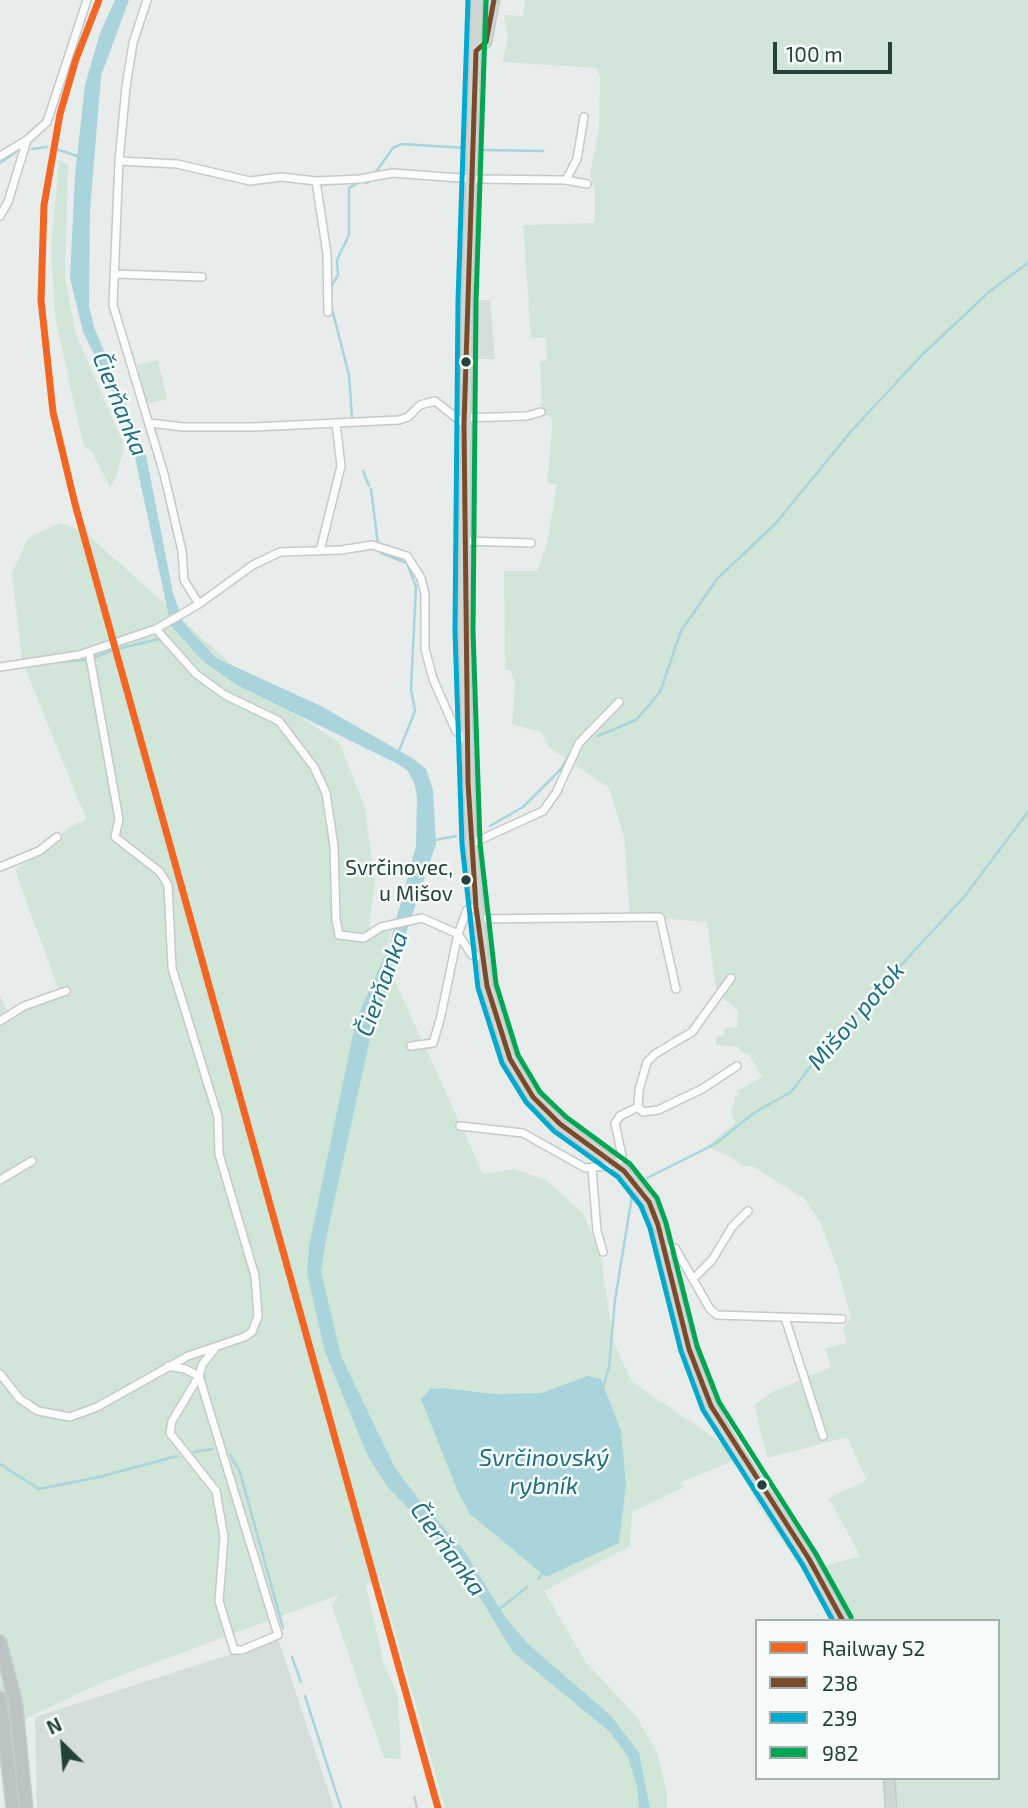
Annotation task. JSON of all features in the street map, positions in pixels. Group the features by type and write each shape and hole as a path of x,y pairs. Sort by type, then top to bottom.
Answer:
{"highway":[{"path":"0,1642 16,1704 26,1808"},
{"path":"0,1698 13,1808"}],"main road":[{"path":"477,0 464,421 464,541 471,844 482,957 498,1027 520,1077 550,1115 617,1165 635,1182 649,1202 664,1248 689,1349 711,1406 734,1446 809,1559 842,1619"},
{"path":"476,51 486,42 494,0"},
{"path":"888,1780 891,1808"}],"street":[{"path":"0,156 27,140 47,122 87,0"},
{"path":"147,0 133,43 119,161 113,305 150,423 176,520 184,580 197,605"},
{"path":"566,180 578,159 584,117"},
{"path":"0,216 8,202 27,140"},
{"path":"119,161 177,164 250,181 281,177 316,181 393,173 473,179 566,180 587,184"},
{"path":"316,181 327,254 328,312"},
{"path":"115,274 202,277"},
{"path":"150,423 218,427 398,420 408,417 420,405 435,401 464,421 527,416 541,412"},
{"path":"320,551 341,466 336,423"},
{"path":"464,541 531,542"},
{"path":"0,667 89,652 156,629 197,605 253,565 280,552 372,545 407,556 414,566 425,594 425,649 433,679 456,731 467,742"},
{"path":"156,629 196,674 225,695 279,721 298,745 326,793 334,846 339,935 364,938 381,927 422,918 458,934 472,955 482,957"},
{"path":"0,1374 20,1399 38,1411 70,1417 97,1407 168,1366 244,1338 256,1325 259,1308 255,1276 219,1154 218,1117 172,968 168,885 160,872 115,836 119,819 89,652"},
{"path":"471,844 543,811 556,793 579,743 619,702"},
{"path":"0,867 39,851 57,837"},
{"path":"411,1046 433,1043 458,934 467,911 660,917 676,989"},
{"path":"731,978 692,1032 655,1054 647,1062 639,1090 638,1107 643,1112 658,1110 702,1089 737,1066"},
{"path":"0,1021 24,1006 66,991"},
{"path":"460,1126 523,1133 563,1157 592,1170 617,1165 622,1156 615,1123 620,1116 638,1107"},
{"path":"0,1180 32,1161"},
{"path":"592,1170 597,1231 603,1252"},
{"path":"693,1279 712,1260 733,1227 748,1211"},
{"path":"664,1248 675,1248 717,1315 842,1318"},
{"path":"785,1318 823,1436"},
{"path":"168,1366 185,1369 199,1376 278,1635 242,1650 233,1650 219,1601 225,1537 216,1492 170,1433 172,1421 199,1376 202,1365 216,1348"}],"shaded area":[{"path":"490,300 495,359 473,359 475,303"},
{"path":"278,1639 334,1808 37,1808 35,1717"}],"green space":[{"path":"525,0 1028,0 1028,1808 886,1808 883,1780 1000,1780 1000,1619 838,1619 767,1519 733,1461 679,1483 684,1487 632,1512 630,1546 544,1591 585,1661 636,1716 657,1752 667,1794 667,1808 445,1808 380,1579 366,1585 384,1665 398,1695 401,1759 384,1758 332,1606 338,1595 103,1682 0,1731 0,996 7,1011 58,988 15,870 70,827 86,819 22,660 12,573 28,538 60,523 84,531 263,693 339,742 365,808 375,882 369,925 374,935 392,928 384,957 483,1174 515,1169 546,1180 584,1214 601,1258 614,1344 632,1382 731,1449 822,1567 860,1556 829,1498 867,1480 847,1437 768,1458 760,1432 755,1405 772,1392 831,1367 825,1348 847,1343 843,1328 851,1318 838,1269 820,1222 805,1199 752,1166 743,1166 724,1153 706,1147 735,1123 731,1110 735,1103 734,1098 739,1095 737,1091 762,1077 750,1056 739,1050 739,1047 716,1045 717,1035 724,1036 725,1027 737,1028 738,1011 716,991 707,922 630,916 624,837 609,788 549,747 541,732 512,724 515,684 510,670 505,670 504,571 537,571 547,544 557,484 547,483 552,419 542,409 540,362 547,360 546,338 531,338 523,225 595,223 595,190 590,174 599,129 600,78 597,68 502,62 508,39 504,15 523,16","holes":["430,1389 495,1394 541,1393 458,1492 443,1448"]},
{"path":"59,160 68,164 65,277 75,332 122,440 123,451 117,476 110,487 92,452 83,445 55,316 51,249"},
{"path":"158,360 167,399 147,404 137,365"}],"water":[{"name":"Čierňanka","path":"115,0 129,0 101,76 90,211 89,306 94,327 145,450 173,593 183,622 216,658 321,706 412,758 426,769 433,790 436,844 369,1043 327,1234 321,1271 341,1356 395,1468 419,1500 463,1549 505,1617 527,1643 611,1716 639,1753 650,1808 639,1808 637,1786 628,1757 610,1732 513,1652 455,1557 387,1486 367,1454 325,1352 307,1273 309,1246 356,1020 389,946 416,846 417,797 414,782 407,770 235,684 202,660 171,626 131,439 113,392 83,332 70,278 75,175 85,85 100,33"},
{"name":"Svrčinovský rybník","path":"588,1376 601,1379 621,1431 626,1484 619,1543 546,1577 470,1514 458,1492 421,1399 430,1389 443,1388 495,1394 541,1393"}],"waterway":[{"path":"375,173 393,148 402,144 466,148"},
{"path":"32,149 47,147"},
{"path":"56,149 80,157"},
{"path":"482,150 543,151"},
{"path":"0,163 16,152"},
{"path":"367,183 373,178"},
{"path":"331,301 332,285 338,275 337,260 349,235 349,188 356,184"},
{"path":"598,736 636,720 660,692 681,631 717,579 776,523 853,429 923,354 990,291 1028,263"},
{"path":"332,309 349,375 352,417"},
{"path":"363,471 369,486"},
{"path":"371,489 378,544"},
{"path":"381,553 407,563 416,587 411,689 415,711 399,751"},
{"path":"121,648 159,639"},
{"path":"95,657 111,651"},
{"path":"56,662 85,660"},
{"path":"490,826 523,807 561,769 570,754"},
{"name":"Mišov potok","path":"647,1178 715,1144 754,1113 791,1092 828,1044 964,897 1028,812"},
{"path":"435,840 456,836"},
{"name":"Mišov potok","path":"603,1387 609,1367 615,1300 633,1190"},
{"path":"194,1452 213,1449"},
{"path":"230,1455 240,1472 283,1628"},
{"path":"0,1464 39,1489 99,1477 177,1456"},
{"name":"Mišov potok","path":"538,1579 543,1573"},
{"name":"Mišov potok","path":"497,1611 527,1587"},
{"path":"292,1657 301,1682"},
{"path":"305,1696 341,1808"}],"railway":[{"path":"414,1796 417,1808"}],"rail line":[{"name":"S2","path":"99,0 76,59 60,114 44,205 41,300 53,412 75,504 438,1808"}],"transit line":[{"name":"239","path":"468,0 458,301 455,631 462,844 478,988 502,1063 526,1102 554,1131 618,1177 641,1206 650,1228 681,1351 703,1410 802,1564 832,1619"},
{"name":"982","path":"486,0 476,301 473,631 480,843 496,984 518,1055 540,1092 566,1117 630,1164 657,1198 666,1223 697,1346 719,1402 816,1554 851,1617"},
{"name":"238","path":"494,0 486,42 476,51 464,424 468,783 476,907 487,986 510,1059 533,1097 560,1124 624,1171 649,1202 658,1225 689,1349 711,1406 809,1559 842,1619"}],"place":[{"name":"Svrčinovec, u Mišov","path":"466,880"}]}
